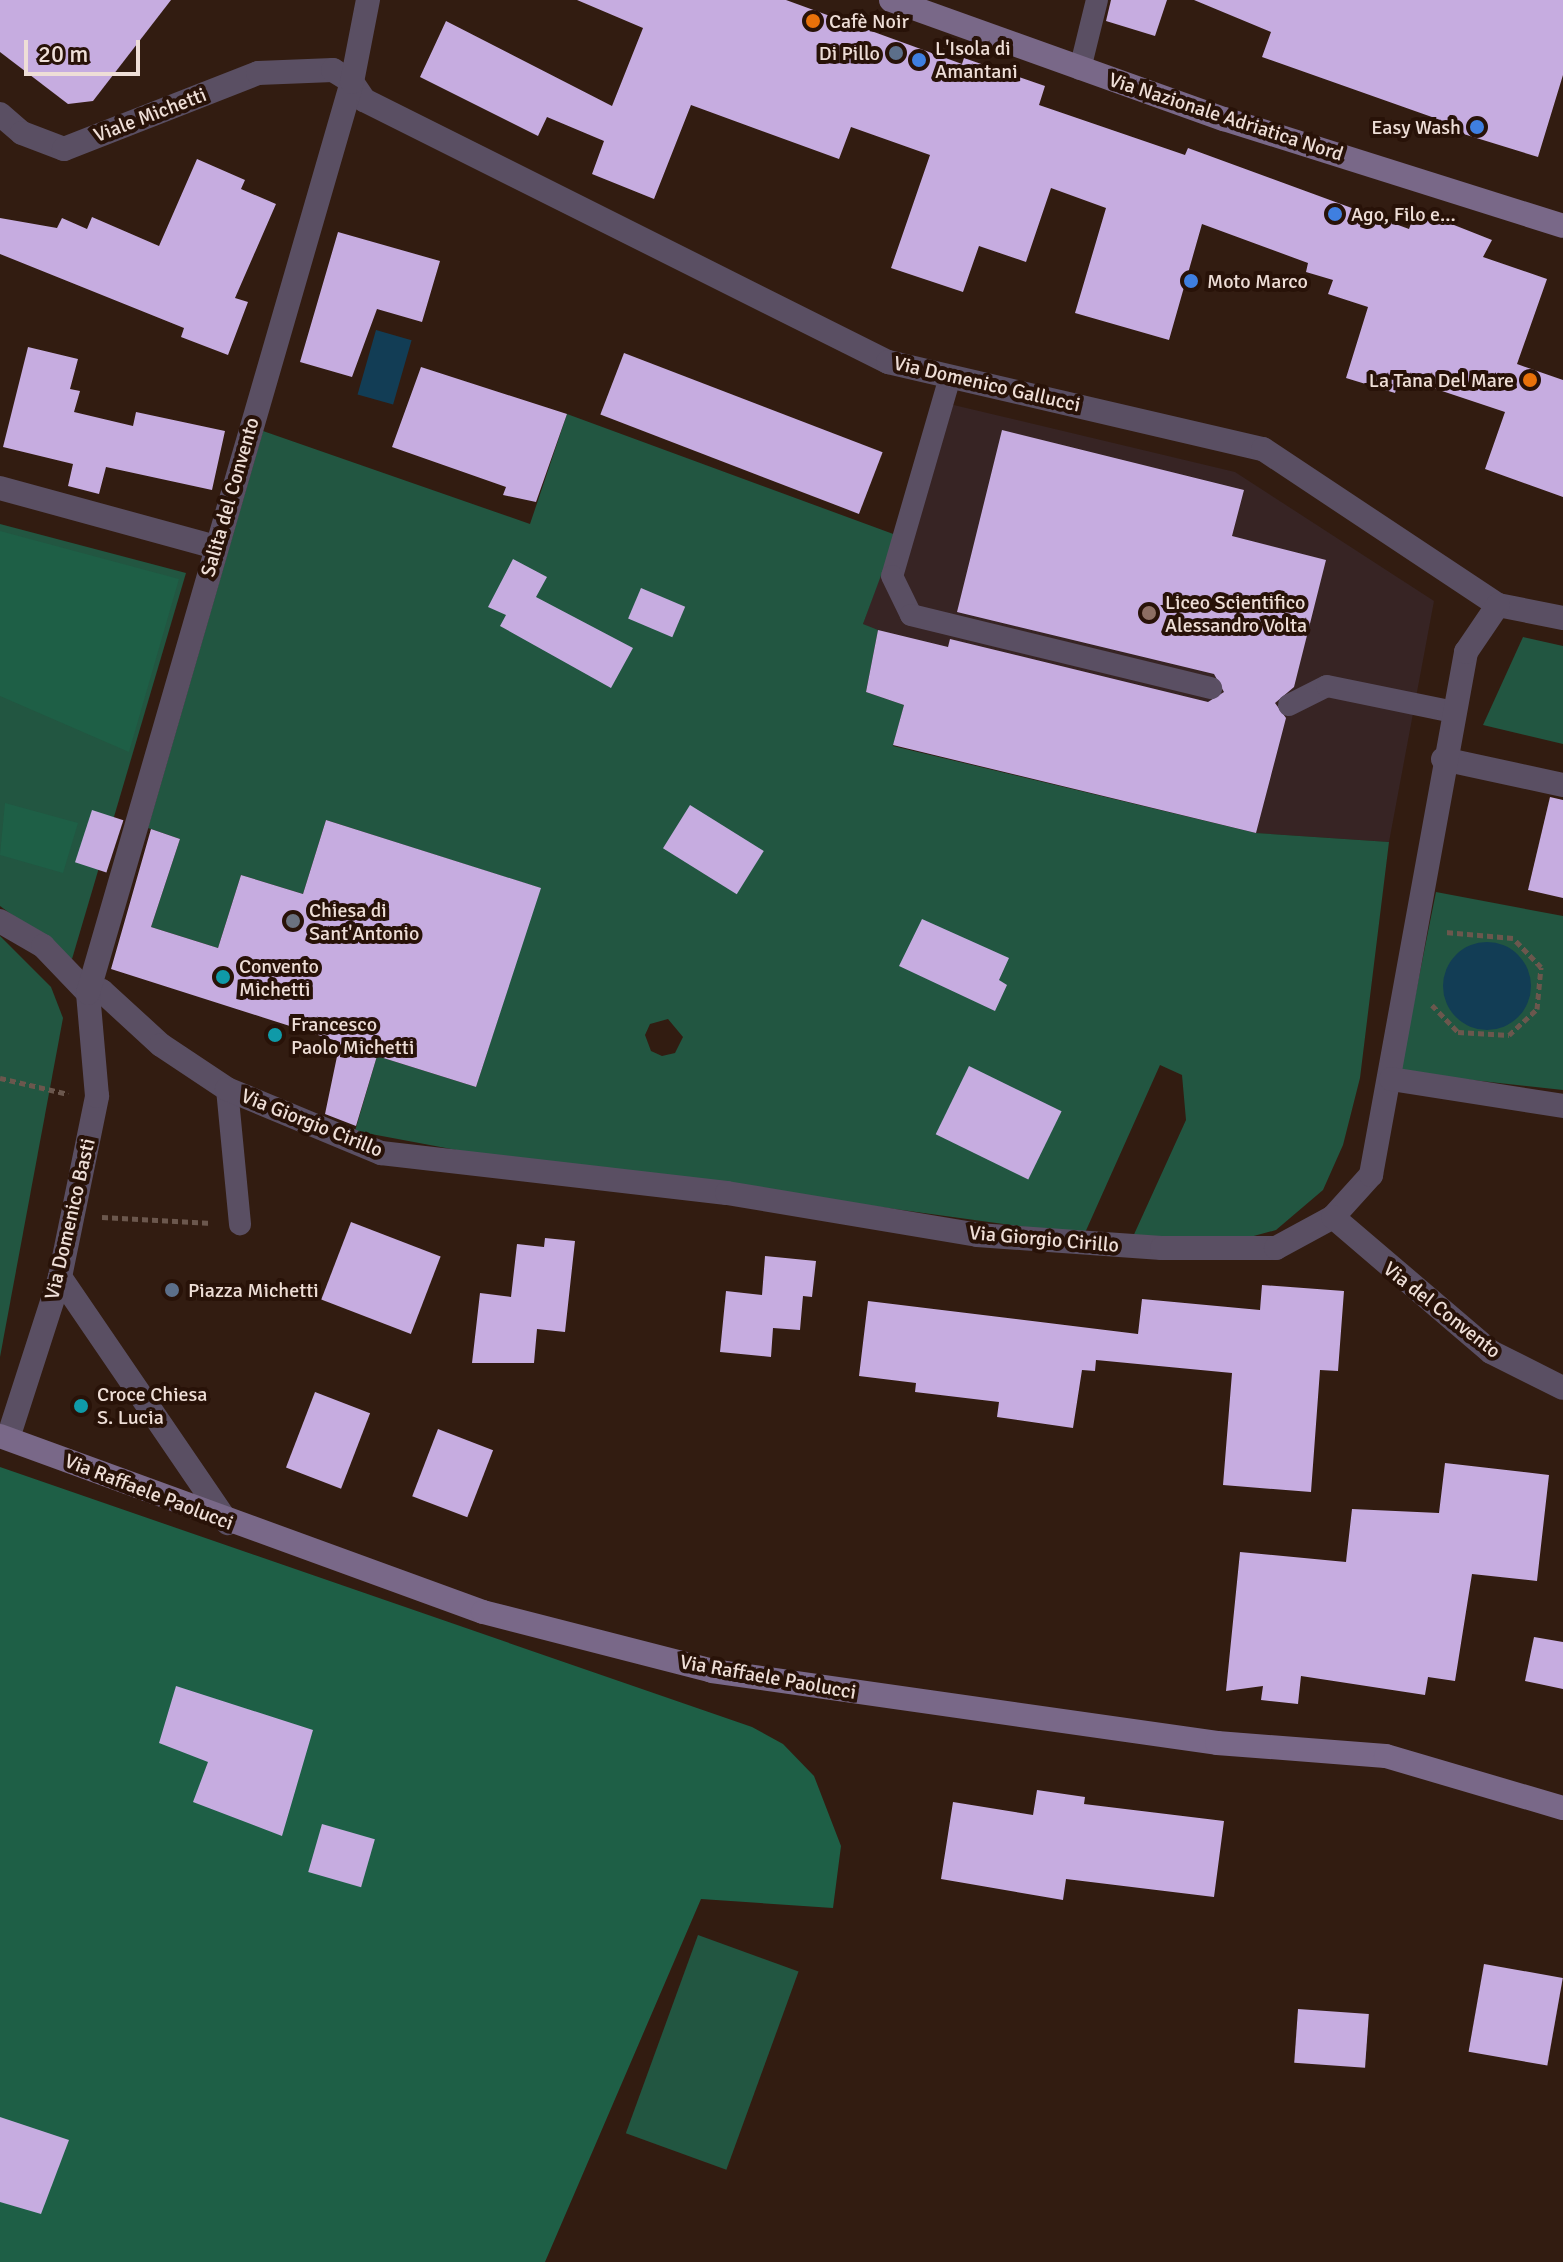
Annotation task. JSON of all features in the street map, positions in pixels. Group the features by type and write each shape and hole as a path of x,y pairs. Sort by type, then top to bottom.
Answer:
{"main road":[{"name":"Via Nazionale Adriatica Nord","path":"891,0 1080,69 1563,226"},
{"name":"Via Raffaele Paolucci","path":"4,1437 228,1523 483,1612 712,1671 1217,1743 1386,1756 1563,1808"}],"street":[{"name":"Salita del Convento","path":"88,993 352,82 368,0"},
{"name":"Viale Michetti","path":"0,114 22,133 64,149 258,73 333,70 352,82"},
{"name":"Via Domenico Gallucci","path":"352,82 364,100 779,313 888,362 1263,449 1498,605"},
{"path":"0,488 215,547"},
{"path":"1498,605 1563,618"},
{"name":"Via Giorgio Cirillo","path":"88,993 102,991 161,1045 227,1089 381,1153 727,1193 977,1235 1162,1248 1276,1248 1333,1217 1371,1175 1391,1079 1443,759 1466,652 1498,605"},
{"path":"1443,759 1563,785"},
{"path":"0,921 43,946 88,993"},
{"name":"Via Domenico Basti","path":"4,1437 60,1277 97,1096 88,993"},
{"path":"1391,1079 1563,1106"},
{"name":"Via del Convento","path":"1333,1217 1491,1352 1563,1388"},
{"path":"60,1277 101,1346 228,1523"}],"lane":[{"path":"1080,69 1097,0"},
{"path":"950,377 892,576 911,615 1211,688"},
{"path":"1289,705 1327,686 1454,712"},
{"path":"227,1089 240,1224"}],"path":[{"path":"1437,946 1440,922"},
{"path":"1433,990 1432,1005 1458,1032 1509,1035 1537,1009 1541,967 1513,938 1439,932"},
{"path":"0,1078 97,1096"},
{"path":"118,1221 240,1224"}],"shaded area":[{"name":"Liceo Scientifico Alessandro Volta","path":"941,402 1235,472 1434,601 1389,842 1256,833 893,745 866,692 877,631 863,624"}],"green space":[{"path":"567,414 896,535 863,624 878,630 866,692 904,705 893,746 1256,833 1389,842 1360,1078 1343,1145 1323,1190 1276,1230 1228,1243 1131,1241 1186,1120 1182,1075 1160,1065 1084,1235 757,1190 575,1172 355,1131 377,1056 476,1087 540,888 326,820 303,894 241,875 218,948 151,927 180,839 148,828 263,431 530,524","holes":["668,1019 683,1037 675,1053 662,1056 651,1051 645,1035 650,1024"]},
{"path":"0,524 186,573 72,959 0,906"},
{"path":"0,531 179,579 129,752 0,696"},
{"path":"1523,637 1563,646 1563,744 1483,725"},
{"path":"5,803 78,823 63,873 0,855"},
{"path":"1436,892 1563,916 1563,1090 1400,1072"},
{"path":"0,936 51,987 63,1018 0,1357"},
{"path":"0,1467 752,1727 783,1744 814,1776 841,1846 833,1908 701,1899 545,2262 0,2262"},
{"path":"698,1935 799,1972 726,2170 626,2133"}],"water":[{"path":"376,330 412,340 393,405 358,394"},
{"path":"1487,942 1504,945 1518,955 1528,969 1531,986 1528,1003 1518,1017 1504,1027 1487,1030 1470,1027 1456,1017 1446,1003 1443,986 1446,969 1456,955 1470,945"}],"building":[{"path":"0,0 171,0 93,101 68,104 0,52"},
{"path":"577,0 786,0 962,64 964,58 1045,86 1039,105 1185,155 1188,148 1409,229 1416,210 1492,240 1483,257 1547,279 1517,364 1563,380 1563,497 1485,469 1505,412 1400,377 1395,393 1346,378 1368,307 1328,294 1333,280 1306,272 1308,263 1202,224 1169,340 1075,313 1106,208 1051,188 1026,262 979,246 963,292 891,268 930,155 851,127 839,159 691,105 654,199 592,174 604,141 547,117 538,136 420,77 446,21 612,106 643,28"},
{"path":"1111,0 1167,0 1155,36 1106,21"},
{"path":"1194,0 1563,0 1563,75 1538,157 1444,128 1446,122 1262,57 1271,32"},
{"path":"197,159 245,180 241,189 276,204 235,298 248,302 228,355 181,337 184,328 0,254 0,218 57,228 62,218 87,229 92,217 159,246"},
{"path":"338,232 440,261 422,322 377,309 352,377 300,362"},
{"path":"28,347 78,359 70,389 80,391 74,412 133,426 136,412 225,431 212,490 106,467 99,494 68,486 73,464 3,447"},
{"path":"624,353 883,452 859,514 600,415"},
{"path":"421,367 567,414 536,502 503,495 506,487 392,447"},
{"name":"Liceo Scientifico Alessandro Volta","path":"1002,430 1244,490 1232,536 1326,560 1294,687 1275,703 1286,718 1256,833 893,745 904,705 866,692 878,630 948,647 950,639 1208,702 1224,692 1214,674 957,612"},
{"path":"513,559 547,577 536,597 633,648 611,688 500,626 506,615 488,607"},
{"path":"641,588 685,607 672,637 628,618"},
{"path":"1550,797 1563,800 1563,898 1528,890"},
{"path":"690,805 764,851 737,894 663,848"},
{"path":"92,810 123,820 106,873 75,862"},
{"name":"Convento Michetti","path":"326,820 541,888 476,1087 377,1056 356,1126 325,1114 340,1042 111,969 151,829 180,839 151,927 218,948 241,875 303,894"},
{"path":"922,919 1009,958 999,980 1007,985 995,1011 899,966"},
{"path":"969,1066 1062,1111 1028,1179 936,1134"},
{"path":"351,1222 441,1256 411,1334 321,1299"},
{"path":"545,1238 575,1241 565,1332 537,1329 534,1363 472,1363 480,1293 511,1297 517,1244 544,1247"},
{"path":"765,1256 816,1261 812,1297 803,1296 800,1330 773,1328 771,1357 720,1352 726,1291 762,1295"},
{"path":"1262,1285 1344,1291 1338,1371 1320,1370 1311,1492 1223,1485 1232,1373 1096,1360 1095,1371 1082,1370 1073,1428 997,1417 999,1402 915,1392 916,1383 859,1376 868,1301 1138,1334 1142,1299 1260,1310"},
{"path":"315,1392 370,1413 341,1489 286,1468"},
{"path":"438,1429 493,1450 467,1517 412,1496"},
{"path":"1445,1463 1549,1475 1537,1581 1472,1574 1455,1681 1428,1677 1425,1695 1301,1676 1298,1704 1261,1700 1263,1686 1226,1691 1240,1552 1346,1562 1352,1509 1439,1513"},
{"path":"1534,1637 1563,1642 1563,1689 1525,1681"},
{"path":"176,1686 313,1730 282,1836 193,1802 208,1762 159,1743"},
{"path":"1037,1790 1085,1797 1084,1804 1224,1821 1214,1897 1066,1879 1063,1900 941,1879 953,1802 1033,1815"},
{"path":"322,1824 375,1839 361,1887 308,1872"},
{"path":"1484,1964 1563,1978 1547,2066 1469,2052"},
{"path":"1298,2009 1369,2014 1365,2068 1294,2063"},
{"path":"0,2117 69,2140 41,2214 0,2202"}],"place":[{"name":"Cafè Noir","path":"813,21"},
{"name":"Di Pillo","path":"896,53"},
{"name":"L'Isola di Amantani","path":"919,60"},
{"name":"Easy Wash","path":"1477,127"},
{"name":"Ago, Filo e...","path":"1335,214"},
{"name":"Moto Marco","path":"1191,281"},
{"name":"La Tana Del Mare","path":"1530,380"},
{"name":"Liceo Scientifico Alessandro Volta","path":"1149,613"},
{"name":"Chiesa di Sant'Antonio","path":"293,921"},
{"name":"Convento Michetti","path":"223,977"},
{"name":"Francesco Paolo Michetti","path":"275,1035"},
{"name":"Piazza Michetti","path":"172,1290"},
{"name":"Croce Chiesa S. Lucia","path":"81,1406"}]}
